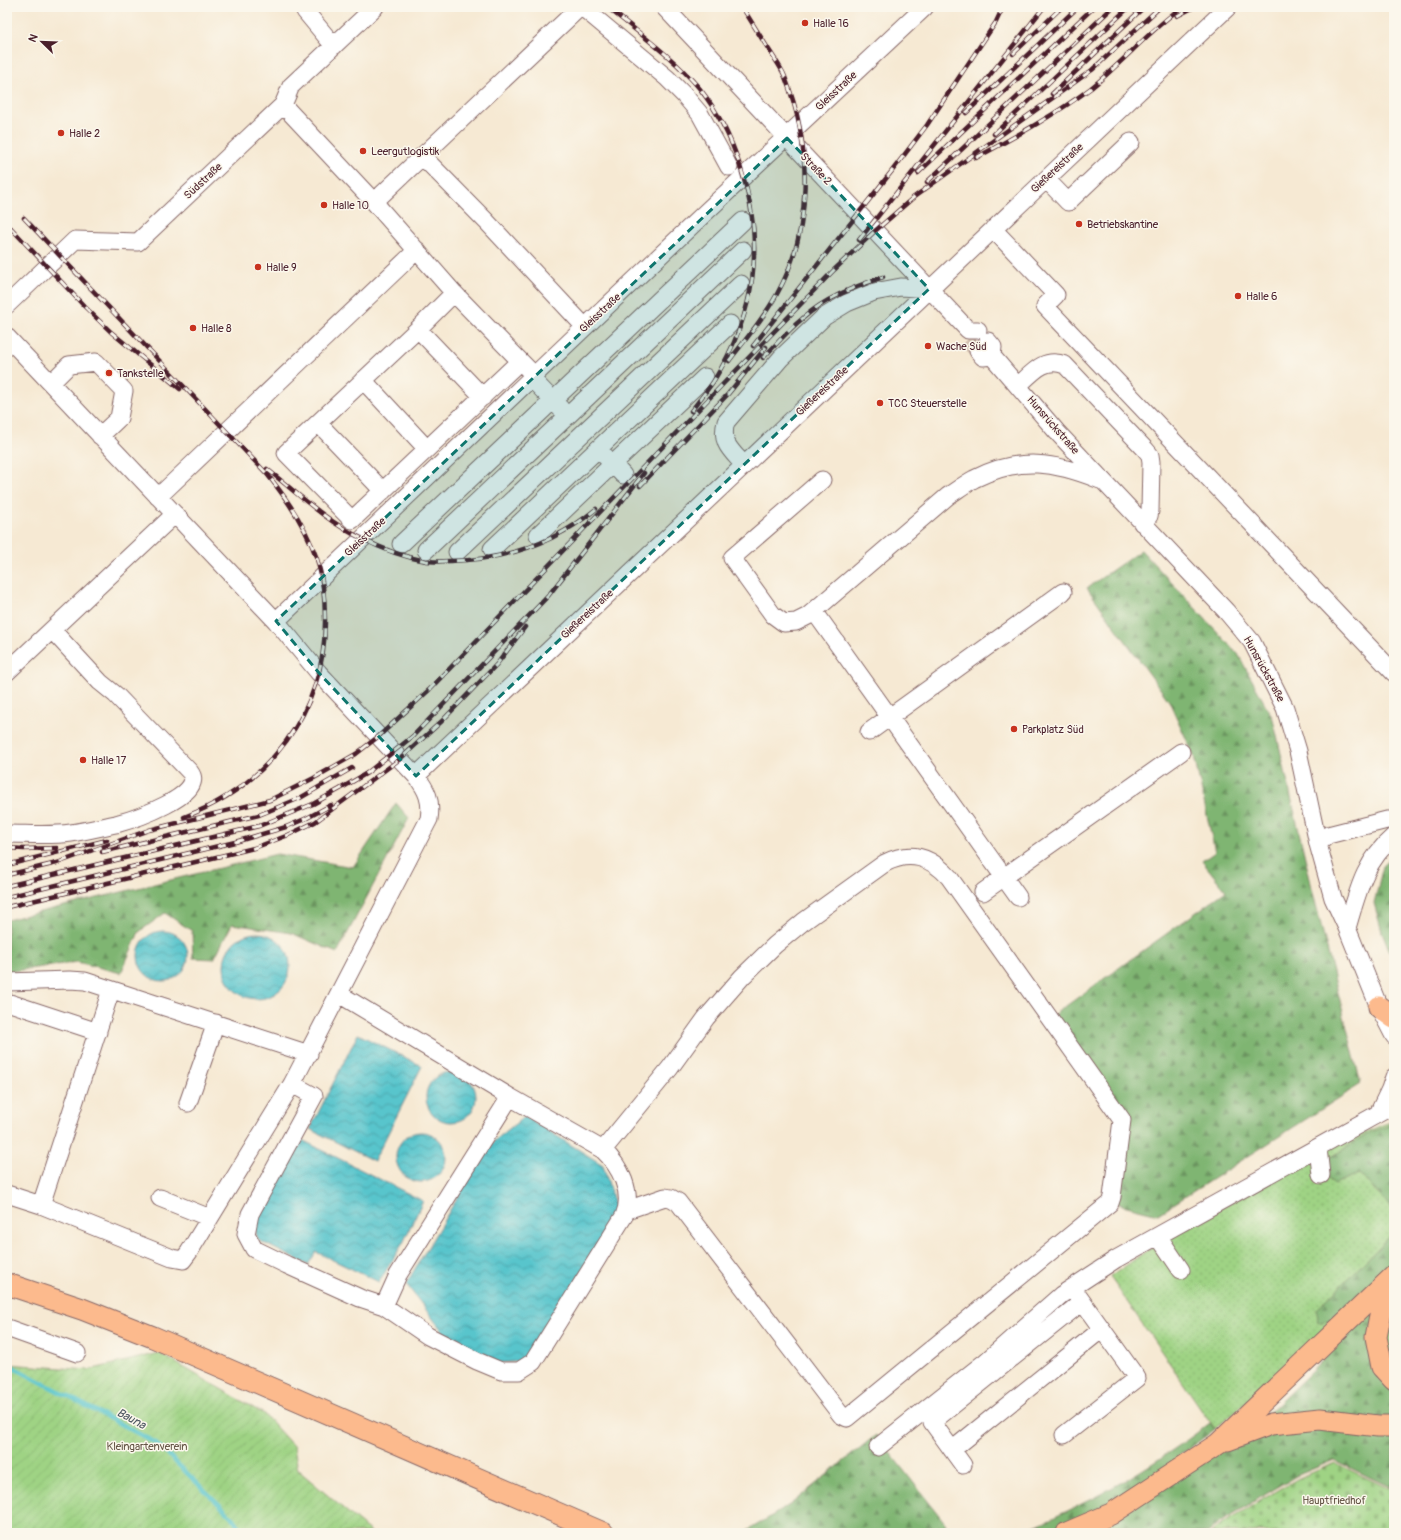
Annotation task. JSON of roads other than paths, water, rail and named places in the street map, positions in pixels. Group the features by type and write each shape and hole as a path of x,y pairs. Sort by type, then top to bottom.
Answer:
{"main road":[{"path":"1067,1533 1111,1514 1218,1444 1394,1276"},
{"path":"1394,1281 1382,1306 1376,1336 1382,1367 1394,1380"},
{"path":"7,1284 82,1309 153,1337 603,1533"},
{"path":"1218,1444 1271,1424 1320,1419 1378,1426 1394,1426"}],"street":[{"path":"309,7 305,11 334,46"},
{"name":"Südstraße","path":"7,305 75,240 138,242 283,105 291,86 375,7"},
{"path":"374,202 581,7 667,78 684,96 700,114 729,166"},
{"name":"Gleisstraße","path":"276,621 585,327 925,7"},
{"name":"Gießereistraße","path":"416,776 1228,7"},
{"name":"Straße 2","path":"671,10 787,138 979,341"},
{"path":"283,105 374,202 454,293 520,361 553,401 618,470"},
{"path":"1046,179 1068,202 1131,142"},
{"path":"422,156 487,222 585,327"},
{"path":"401,544 743,221"},
{"path":"993,229 1056,295 1045,306 1394,673"},
{"path":"158,497 417,250"},
{"path":"426,550 743,250"},
{"path":"457,552 741,284"},
{"path":"744,465 728,447 724,439 726,422 781,358 824,317 847,303 881,290 901,287 929,289"},
{"path":"454,293 418,329 286,453 352,520 520,361"},
{"path":"492,549 730,324"},
{"path":"418,329 483,397"},
{"path":"7,337 276,621 319,673 416,776 426,790 430,810 428,819 309,1054 210,1218 189,1252 182,1260 172,1258 41,1205 7,1194"},
{"name":"Hunsrückstraße","path":"979,341 1057,432 1226,611 1252,642 1285,708 1298,751 1318,844 1333,898 1386,1012 1394,1036"},
{"path":"50,383 70,365 96,362 124,392 119,418 100,436"},
{"path":"1018,386 1035,370 1046,364 1056,362 1065,365 1146,449 1150,455 1151,462 1150,511 1142,523"},
{"path":"538,535 618,470 705,377"},
{"path":"363,380 427,449"},
{"path":"318,423 383,491"},
{"path":"822,480 732,558 773,615 784,623 796,622 808,616 948,496 974,479 996,470 1018,465 1036,464 1056,466 1103,482"},
{"path":"7,672 175,514"},
{"path":"868,732 1063,592"},
{"path":"814,611 1018,897"},
{"path":"7,834 70,833 117,823 177,799 193,782 190,772 116,695 100,682 52,630"},
{"path":"984,892 1181,752"},
{"path":"1318,844 1328,835 1340,831 1387,820 1394,820"},
{"path":"1347,928 1364,873 1382,846 1394,836"},
{"path":"603,1150 670,1068 706,1018 742,977 775,945 803,922 885,863 895,858 905,856 917,857 930,861 941,868 949,877 1122,1120 1110,1203 847,1418 841,1415 678,1202 672,1198 665,1197 627,1210"},
{"path":"7,982 85,981 309,1054"},
{"path":"41,1205 111,990"},
{"path":"292,1084 314,1096 250,1214 246,1234 254,1249 360,1298 384,1306 428,1336 477,1361 501,1371 519,1371 533,1362 627,1210 628,1201 625,1184 619,1168 613,1159 603,1150 510,1097 340,994"},
{"path":"7,1002 98,1032"},
{"path":"188,1102 216,1024"},
{"path":"1378,1114 1394,1077"},
{"path":"384,1306 398,1275 510,1097"},
{"path":"878,1448 984,1363 1061,1295 1116,1260 1158,1236 1394,1105"},
{"path":"1318,1148 1321,1175"},
{"path":"160,1198 210,1218"},
{"path":"1158,1236 1181,1270"},
{"path":"1064,1435 1137,1378 1072,1288"},
{"path":"963,1465 932,1422 1082,1302"},
{"path":"7,1328 77,1353"},
{"path":"952,1450 1102,1329"}],"water":[{"path":"163,931 172,933 183,942 188,956 186,965 177,976 163,981 154,979 143,970 138,956 140,947 149,936"},
{"path":"257,933 269,936 280,943 287,954 290,966 287,978 280,989 269,996 257,999 245,996 234,989 227,978 224,966 227,954 234,943 245,936"},
{"path":"358,1034 422,1066 374,1161 310,1129"},
{"path":"451,1072 460,1074 471,1083 476,1097 474,1106 465,1117 451,1122 442,1120 431,1111 426,1097 428,1088 437,1077"},
{"path":"525,1116 603,1165 618,1215 525,1361 498,1363 444,1333 406,1284 488,1146"},
{"path":"421,1132 430,1134 441,1143 446,1157 444,1166 435,1177 421,1182 412,1180 401,1171 396,1157 398,1148 407,1137"},
{"path":"302,1140 423,1201 403,1243 379,1282 316,1252 308,1265 258,1240 254,1227 255,1218"}],"waterway":[{"name":"Bauna","path":"7,1364 156,1443 231,1516 243,1533"}],"tunnel":[{"path":"967,340 978,351"}],"railway":[{"path":"607,7 679,66 700,89 713,107 728,135 740,166 748,195 753,223 754,250 752,277 747,304 739,330 728,356 713,382 691,411"},
{"path":"729,361 766,312 777,294 789,269 797,242 805,187 804,159 800,131 794,103 785,77 742,7"},
{"path":"753,346 927,125 996,22 1003,7"},
{"path":"859,240 1044,7"},
{"path":"1013,54 1062,7"},
{"path":"966,113 1078,7"},
{"path":"918,173 1094,7"},
{"path":"927,182 1113,7"},
{"path":"994,134 1129,7"},
{"path":"1052,94 1144,7"},
{"path":"7,875 57,863 149,830 270,800 314,778 356,754 379,736 429,690 724,383 834,270 875,231 914,197 1092,70 1160,7"},
{"path":"976,158 1049,116 1091,88 1158,26 1182,7"},
{"path":"1177,16 1194,7"},
{"path":"24,218 267,474 302,525 313,547 319,566 325,604 323,653 315,684 303,714 286,741 266,765 242,786 214,803 184,817"},
{"path":"11,228 85,307 111,332 180,389"},
{"path":"763,358 792,328 820,305 851,289 883,277"},
{"path":"640,486 728,394 766,347"},
{"path":"267,469 313,507 350,532 385,549 401,555 426,561 470,560 528,548 563,532 596,509"},
{"path":"7,886 259,826 313,804 367,773 413,736 548,596 644,473"},
{"path":"7,907 254,848 286,836 315,822 400,759 442,721 497,664 525,627"},
{"path":"102,852 259,815 300,798 352,768"},
{"path":"7,897 235,842 286,827 331,805"},
{"path":"7,865 107,840"},
{"path":"7,848 57,848"}],"place":[{"name":"Halle 16","path":"805,23"},
{"name":"Halle 2","path":"61,133"},
{"name":"Leergutlogistik","path":"363,151"},
{"name":"Halle 10","path":"324,205"},
{"name":"Betriebskantine","path":"1079,224"},
{"name":"Halle 9","path":"258,267"},
{"name":"Halle 6","path":"1238,296"},
{"name":"Halle 8","path":"193,328"},
{"name":"Wache Süd","path":"928,346"},
{"name":"Tankstelle","path":"109,373"},
{"name":"TCC Steuerstelle","path":"880,403"},
{"name":"Parkplatz Süd","path":"1014,729"},
{"name":"Halle 17","path":"83,760"}],"park label":[{"name":"Kleingartenverein","path":"147,1446"},
{"name":"Hauptfriedhof","path":"1334,1500"}]}
